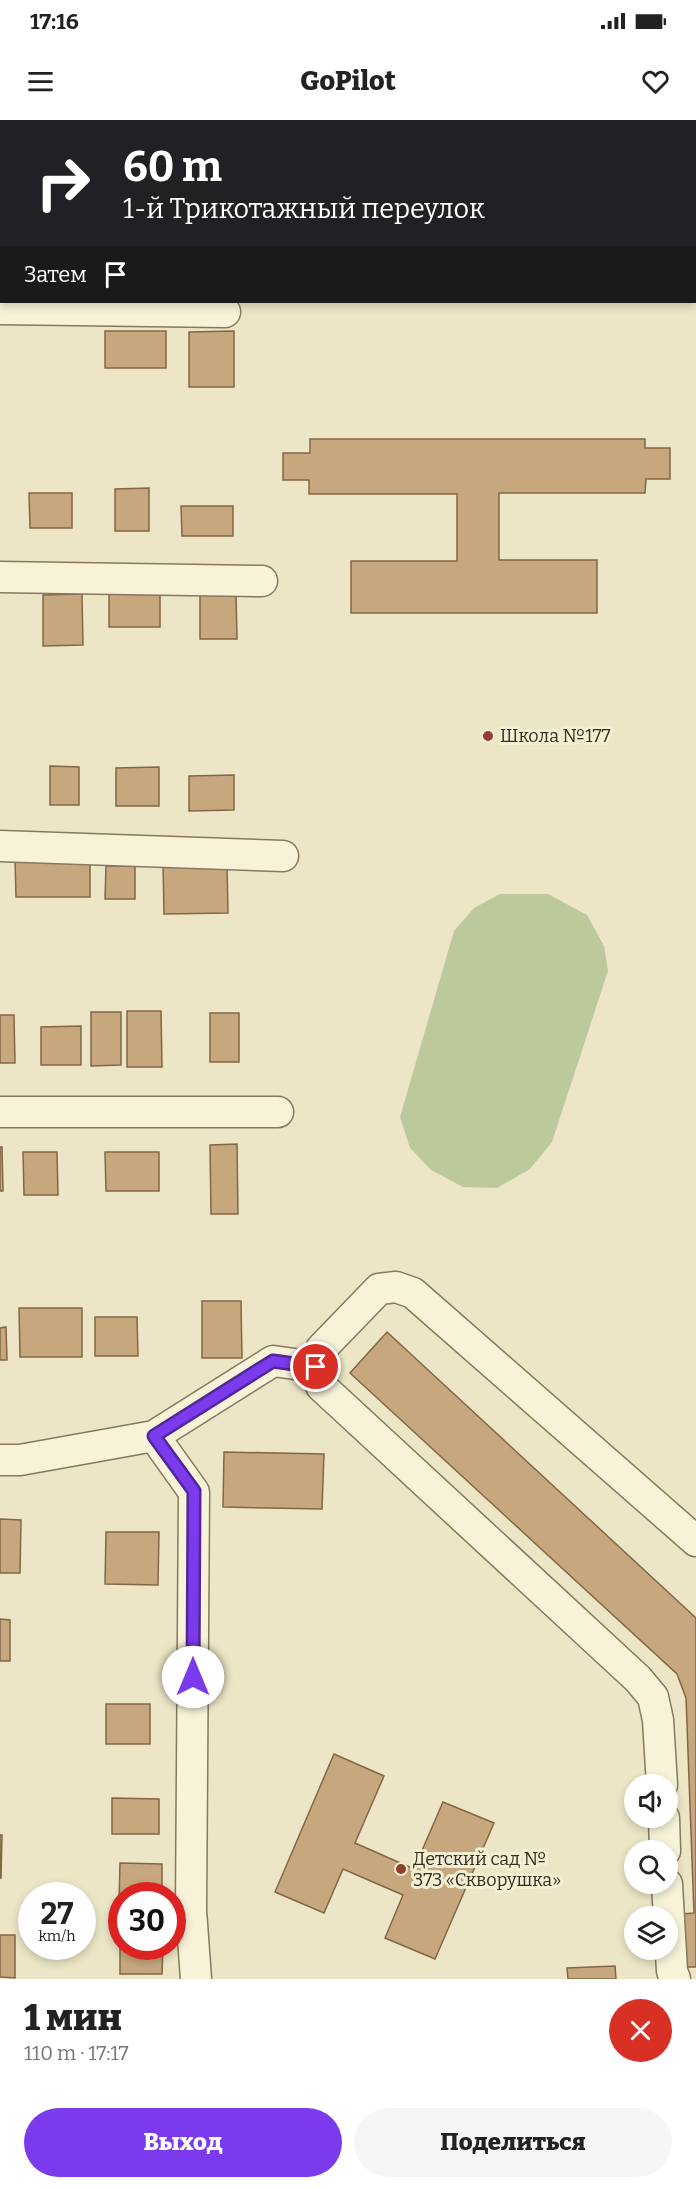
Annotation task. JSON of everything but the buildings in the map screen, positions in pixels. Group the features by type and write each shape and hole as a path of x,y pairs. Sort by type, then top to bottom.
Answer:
{"street":[{"path":"0,309 225,312"},
{"path":"0,578 262,581"},
{"path":"0,846 283,856"},
{"path":"0,1112 278,1112"},
{"path":"661,1774 658,1720 653,1697 638,1679 321,1386 316,1367 321,1349 379,1289 396,1287 413,1293 696,1541"},
{"path":"0,1460 20,1460 154,1436 273,1361 316,1367"},
{"path":"154,1436 194,1491 191,1910 196,1979"},
{"path":"668,1894 672,1971 675,1979"}],"green space":[{"path":"500,894 548,894 587,915 604,946 608,971 552,1142 530,1169 497,1188 463,1187 431,1170 410,1148 400,1117 454,931 474,908"}],"place":[{"name":"Школа №177","path":"488,736"},
{"name":"Детский сад № 373 «Скворушка»","path":"401,1869"}],"route":[{"path":"193,1677 194,1491 154,1436 273,1361 316,1367"}]}
